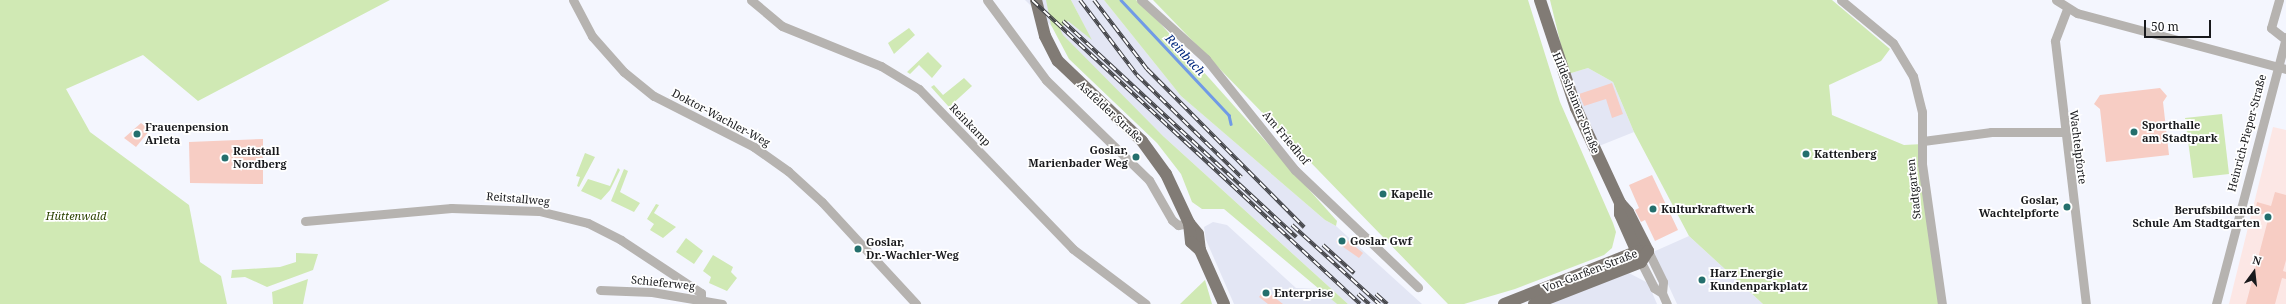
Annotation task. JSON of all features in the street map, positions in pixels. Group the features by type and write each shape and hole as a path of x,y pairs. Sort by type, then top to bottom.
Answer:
{"main road":[{"name":"Astfelder Straße","path":"1036,0 1051,50 1066,70 1156,158 1189,223 1191,242 1200,250 1224,304"},
{"name":"Hildesheimer Straße","path":"1540,0 1562,74 1620,203 1620,214 1642,255"},
{"name":"Von-Garßen-Straße","path":"1504,304 1642,255"},
{"name":"Von-Garßen-Straße","path":"1534,304 1642,255"}],"street":[{"name":"Doktor-Wachler-Weg","path":"573,0 592,36 624,72 654,96 754,147 788,170 822,202 916,304"},
{"name":"Reinkamp","path":"751,0 782,26 881,66 919,89 1073,249 1146,304"},
{"path":"987,0 1046,80 1149,180 1172,220 1178,225 1189,223"},
{"name":"Am Friedhof","path":"1141,0 1206,59 1295,170 1418,287"},
{"name":"Stadtgarten","path":"1841,0 1893,43 1914,76 1921,100 1924,179 1942,304"},
{"path":"2056,0 2067,10 2281,68"},
{"name":"Heinrich-Pieper-Straße","path":"2216,304 2281,68 2286,38 2271,28 2279,0"},
{"name":"Wachtelpforte","path":"2067,10 2055,41 2064,132 2086,304"},
{"path":"1923,141 1991,132 2064,132"},
{"name":"Reitstallweg","path":"305,221 451,208 548,213 588,223 621,240 701,293 701,300"},
{"name":"Hildesheimer Straße","path":"1642,255 1654,288 1662,293 1667,304"},
{"name":"Schieferweg","path":"600,290 652,292 722,304"}],"shaded area":[{"path":"1025,0 1046,0 1091,39 1071,0 1104,0 1181,96 1325,220 1336,226 1422,304 1348,304 1163,136"},
{"path":"1588,68 1613,82 1634,132 1599,146 1568,74"},
{"name":"Berufsbildende Schule Am Stadtgarten","path":"2273,127 2286,130 2286,304 2229,304"},
{"path":"1213,222 1227,225 1296,288 1321,289 1337,304 1234,304 1206,240 1204,227"},
{"name":"Harz Energie Kundenparkplatz","path":"1689,236 1763,304 1677,304 1653,252"},
{"path":"1627,272 1648,283 1657,304 1543,304"}],"green space":[{"name":"Hüttenwald","path":"0,0 390,0 198,101 143,55 66,89 90,132 189,205 200,262 221,276 227,304 0,304"},
{"path":"1046,0 1071,0 1092,40 1068,21 1060,29 1063,35 1163,136 1348,304 1337,304 1224,209 1202,209 1192,202 1181,174 1157,143 1069,59 1051,25"},
{"path":"1104,0 1136,0 1150,12 1337,221 1336,226 1325,220 1181,96"},
{"path":"1153,0 1528,0 1560,102 1613,223 1616,232 1612,248 1604,255 1515,289 1464,304 1448,304"},
{"name":"Kattenberg","path":"1550,0 1832,0 1890,49 1881,61 1829,85 1832,115 1904,145 1923,144 1941,304 1763,304 1689,236 1634,132 1613,82 1588,68 1568,74"},
{"path":"909,28 915,35 894,54 888,43"},
{"path":"928,52 942,66 932,78 919,65 910,74 907,72"},
{"path":"964,78 972,86 949,107 931,87 934,85 943,95"},
{"path":"2222,114 2229,174 2193,178 2185,118"},
{"path":"585,153 595,157 579,187 577,186 580,177 576,176"},
{"path":"618,168 620,170 610,190 601,200 581,191 588,179 610,186"},
{"path":"624,169 628,171 620,192 640,203 634,212 611,201"},
{"path":"656,204 659,205 654,213 676,227 663,238 650,230 654,224 647,219"},
{"path":"686,238 703,251 694,264 676,252"},
{"path":"296,253 318,254 313,270 267,287 245,277 231,278 232,270 280,267 296,262"},
{"path":"713,255 733,267 731,272 737,278 727,291 709,283 711,277 703,271"},
{"path":"308,279 303,304 273,304 272,292"},
{"path":"1205,280 1212,304 1180,304"}],"building":[{"path":"1612,83 1623,114 1612,118 1606,99 1584,106 1579,94"},
{"name":"Sporthalle am Stadtpark","path":"2160,88 2167,96 2163,102 2169,155 2106,162 2100,109 2094,104 2100,95"},
{"name":"Frauenpension Arleta","path":"141,123 150,130 136,147 124,138"},
{"name":"Reitstall Nordberg","path":"263,139 263,184 190,183 189,142"},
{"name":"Kulturkraftwerk","path":"1652,175 1678,230 1655,241 1645,220 1641,222 1635,210 1639,208 1629,185"},
{"path":"2275,192 2286,195 2286,260 2283,271 2286,272 2286,279 2282,278 2275,304 2246,304 2269,216 2255,212 2257,202 2271,206"},
{"path":"1341,235 1363,253 1359,258 1336,242"},
{"name":"Enterprise","path":"1265,289 1283,304 1268,304 1259,297"}],"waterway":[{"name":"Reinbach","path":"1121,0 1229,115 1231,124"}],"railway":[{"path":"1032,0 1360,304"},
{"path":"1080,0 1137,75 1241,177"},
{"path":"1094,0 1147,69 1304,227"},
{"path":"1063,21 1296,237"},
{"path":"1292,225 1379,304"},
{"path":"1323,245 1354,273"},
{"path":"1358,294 1369,304"},
{"path":"1376,294 1387,304"}],"place":[{"name":"Sporthalle am Stadtpark","path":"2134,132"},
{"name":"Frauenpension Arleta","path":"137,134"},
{"name":"Kattenberg","path":"1806,154"},
{"name":"Goslar, Marienbader Weg","path":"1136,157"},
{"name":"Reitstall Nordberg","path":"225,158"},
{"name":"Kapelle","path":"1383,194"},
{"name":"Goslar, Wachtelpforte","path":"2067,207"},
{"name":"Kulturkraftwerk","path":"1653,209"},
{"name":"Berufsbildende Schule Am Stadtgarten","path":"2268,217"},
{"name":"Goslar Gwf","path":"1342,241"},
{"name":"Goslar, Dr.-Wachler-Weg","path":"858,249"},
{"name":"Harz Energie Kundenparkplatz","path":"1702,280"},
{"name":"Enterprise","path":"1266,293"}]}
